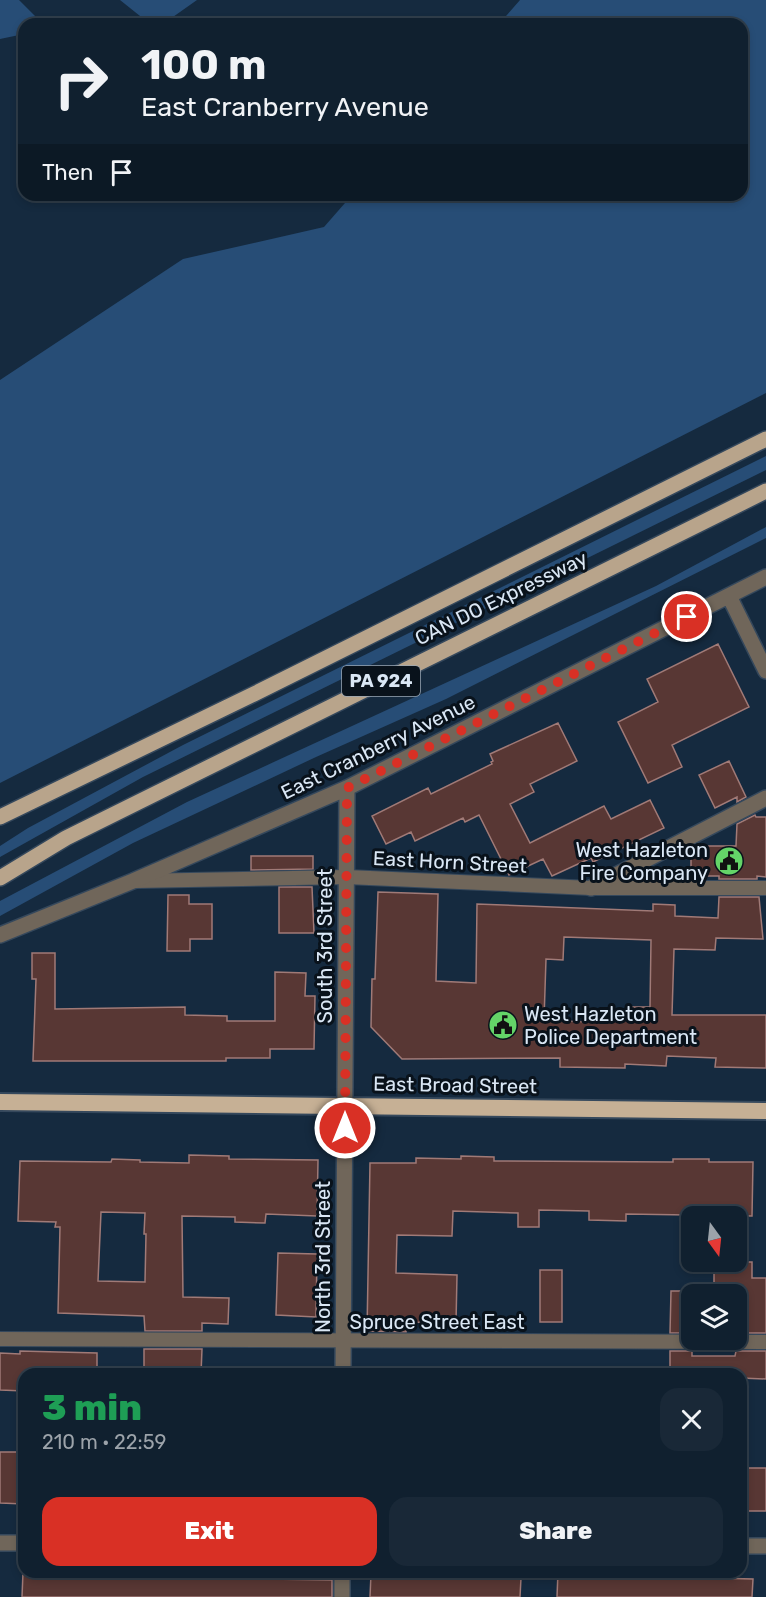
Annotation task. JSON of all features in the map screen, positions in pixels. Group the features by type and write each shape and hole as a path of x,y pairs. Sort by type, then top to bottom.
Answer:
{"highway":[{"name":"East Broad Street","path":"0,1102 766,1111"}],"main road":[{"name":"CAN DO Expressway","path":"0,817 254,694 766,439"},
{"name":"CAN DO Expressway","path":"0,878 66,838 766,491"}],"street":[{"name":"East Cranberry Avenue","path":"0,935 133,881 347,788 766,577"},
{"path":"729,596 766,671"},
{"name":"South 3rd Street","path":"345,1105 347,788"},
{"path":"591,888 766,798"},
{"name":"North 3rd Street","path":"344,1368 345,1105"},
{"path":"0,1543 18,1543"},
{"path":"747,1546 766,1546"},
{"path":"342,1578 342,1597"}],"lane":[{"name":"East Horn Street","path":"133,881 347,877 591,888 766,888"},
{"name":"Spruce Street East","path":"0,1339 766,1342"}],"shaded area":[{"path":"0,0 19,0 37,18 18,18 18,35 0,39"},
{"path":"120,0 197,0 172,18 142,18"},
{"path":"520,0 766,0 766,393 0,783 0,380 183,259 324,227 347,201 748,201 748,18 504,18"},
{"path":"766,456 766,470 143,777 0,857 0,846 28,828 183,745"},
{"path":"766,527 766,538 446,699 133,843 0,916 0,901 187,802 656,586"}],"building":[{"path":"718,644 749,707 672,745 682,767 648,783 618,722 658,702 647,679"},
{"path":"558,723 577,761 530,784 534,792 510,804 530,843 604,806 611,819 650,800 664,828 593,862 591,858 552,876 543,859 509,875 479,815 465,822 463,818 415,841 411,832 386,844 372,816 428,788 431,794 492,764 490,754"},
{"path":"729,761 746,797 737,802 737,797 715,808 699,775"},
{"name":"West Hazleton Fire Company","path":"755,815 766,817 766,877 719,879 719,876 691,876 691,847 736,846 737,824"},
{"path":"251,856 313,856 313,869 251,870"},
{"path":"279,887 312,887 314,933 279,933"},
{"path":"378,892 438,894 436,981 476,983 477,904 653,911 653,904 675,905 675,916 718,918 719,897 759,897 763,939 716,938 715,950 674,949 672,1015 766,1015 766,1068 715,1067 716,1058 667,1056 666,1066 625,1064 625,1068 560,1067 560,1058 402,1059 371,1027 372,979 375,979","holes":["564,937 651,940 650,1007 632,1007 632,1011 590,1010 590,1022 544,1020 546,959 563,960"]},
{"path":"168,895 189,895 189,904 212,904 212,939 190,939 190,951 167,951"},
{"path":"32,953 55,953 55,1009 185,1007 185,1015 227,1016 227,1021 275,1021 275,972 306,973 305,996 315,996 314,1049 270,1049 270,1058 226,1058 226,1061 33,1061 36,979 32,979"},
{"path":"189,1155 229,1156 229,1159 318,1160 317,1216 266,1214 265,1223 235,1222 235,1217 182,1216 183,1297 229,1298 228,1324 202,1323 202,1331 145,1331 144,1316 58,1313 60,1227 55,1227 56,1222 18,1221 20,1161 111,1162 112,1159 189,1163","holes":["101,1212 145,1213 145,1282 98,1281"]},
{"path":"461,1156 494,1157 494,1161 673,1162 673,1159 709,1159 709,1162 753,1162 752,1216 747,1216 747,1206 681,1206 681,1215 626,1214 626,1221 589,1220 589,1211 539,1210 539,1227 518,1227 518,1213 453,1211 452,1236 397,1235 396,1273 457,1275 456,1323 406,1322 406,1332 367,1331 370,1163 416,1163 416,1158 461,1159"},
{"path":"278,1253 317,1254 316,1317 276,1315"},
{"path":"747,1262 752,1262 752,1278 766,1278 766,1333 747,1333 747,1284 714,1284 714,1272 747,1272"},
{"path":"540,1270 562,1270 562,1322 540,1322"},
{"path":"671,1291 681,1291 681,1333 670,1333"},
{"path":"144,1349 202,1349 201,1368 144,1368"},
{"path":"20,1351 97,1353 97,1368 18,1368 18,1391 0,1390 0,1353 20,1354"},
{"path":"670,1351 692,1351 692,1356 735,1356 736,1351 766,1351 766,1379 747,1378 747,1368 670,1368"},
{"path":"0,1452 18,1452 18,1504 0,1503"},
{"path":"747,1468 766,1468 766,1511 747,1511"},
{"path":"23,1578 332,1580 332,1597 22,1597"},
{"path":"371,1578 521,1578 520,1597 370,1597"},
{"path":"558,1578 753,1579 752,1597 557,1597"}],"place":[{"name":"West Hazleton Fire Company","path":"729,861"},
{"name":"West Hazleton Police Department","path":"503,1025"}],"route":[{"path":"345,1128 347,788 687,617"}]}
